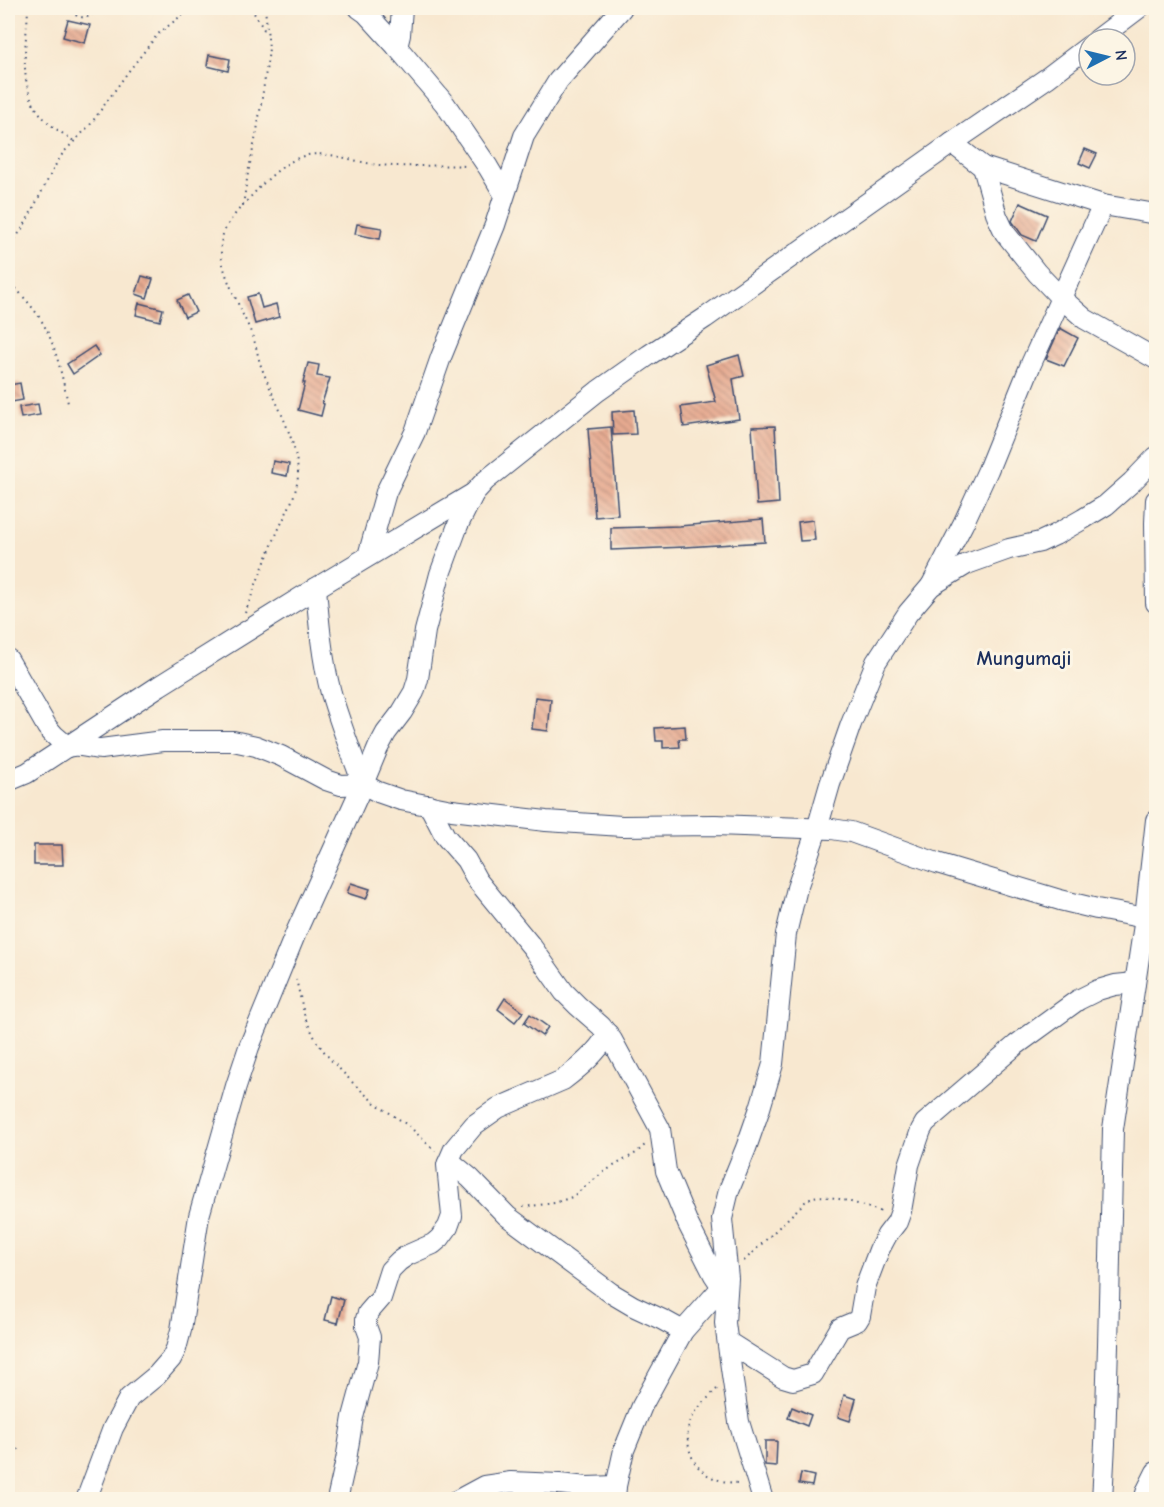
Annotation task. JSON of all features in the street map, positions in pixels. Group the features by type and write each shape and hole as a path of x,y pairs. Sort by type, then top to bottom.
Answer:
{"street":[{"path":"359,8 397,47 445,104 504,194"},
{"path":"397,47 402,8"},
{"path":"368,556 386,492 415,432 441,357 495,225 524,136 558,81 622,8"},
{"path":"1114,27 1139,8"},
{"path":"86,1500 113,1428 129,1398 157,1375 171,1359 176,1349 199,1216 249,1047 289,950 382,740 414,692 425,631 440,574 458,525 474,493 485,481 598,391 714,312 1077,55"},
{"path":"952,143 983,167 1103,205 1156,214"},
{"path":"983,167 997,216 1005,232 1037,273 1085,319 1156,359"},
{"path":"760,1491 739,1422 732,1375 725,1323 726,1285 722,1224 724,1205 746,1148 773,1064 788,919 847,734 876,662 908,612 931,586 963,524 983,481 1030,364 1103,205"},
{"path":"931,586 967,564 1008,549 1040,542 1055,535 1106,505 1156,457"},
{"path":"8,781 27,773 159,686 474,493"},
{"path":"1156,500 1156,603"},
{"path":"316,588 319,626 328,682 363,784"},
{"path":"8,659 47,727 68,747"},
{"path":"68,747 75,744 101,749 163,741 233,741 256,746 281,756 340,785 363,784 401,800 452,810 622,826 715,825 832,829 851,832 937,863 1060,900 1151,919"},
{"path":"429,805 445,836 466,860 477,880 532,947 564,992 608,1034 660,1129 666,1171 702,1253 726,1285"},
{"path":"1102,1500 1113,1129 1135,983 1151,919 1156,820"},
{"path":"728,1342 783,1377 793,1380 813,1374 840,1328 857,1321 860,1316 865,1287 879,1250 899,1217 909,1165 921,1130 926,1123 1016,1045 1078,1000 1098,990 1135,983"},
{"path":"337,1500 353,1417 368,1362 370,1336 366,1318 381,1298 390,1270 408,1255 433,1244 448,1227 452,1216 448,1163 454,1149 474,1125 506,1103 563,1080 587,1061 608,1034"},
{"path":"448,1163 462,1170 502,1212 611,1293 683,1331"},
{"path":"458,1500 484,1486 505,1482 559,1484 615,1493 624,1450 658,1375 683,1331 726,1285"},
{"path":"1144,1500 1156,1472"}],"path":[{"path":"28,8 25,54 28,91 41,116 75,142"},
{"path":"66,8 77,16 85,18 103,8"},
{"path":"8,249 24,226 54,166 63,153 90,125 158,34 191,8"},
{"path":"251,8 267,35"},
{"path":"243,205 268,58 266,8"},
{"path":"234,641 278,530 293,500 298,475 288,430 224,268 222,239 226,227 262,184 280,169 307,155 319,154 377,165 405,167 446,165 488,167"},
{"path":"8,279 45,326 61,369 68,403"},
{"path":"289,950 305,1018 317,1042 355,1085 375,1103 409,1126 448,1163"},
{"path":"502,1212 555,1203 572,1197 605,1171 636,1153 660,1129"},
{"path":"726,1285 805,1202 814,1197 836,1198 899,1217"},
{"path":"732,1375 708,1398 691,1419 688,1435 689,1453 696,1465 712,1479 760,1491"},
{"path":"8,1466 18,1449"}],"building":[{"path":"68,20 90,25 85,43 63,37"},
{"path":"209,55 230,59 228,71 207,66"},
{"path":"1085,149 1097,154 1090,168 1079,163"},
{"path":"1020,203 1047,215 1036,241 1022,235 1012,221"},
{"path":"357,224 382,228 380,239 355,234"},
{"path":"142,276 153,279 147,298 136,294"},
{"path":"258,294 262,308 276,304 279,317 255,324 247,297"},
{"path":"188,295 196,312 185,317 177,300"},
{"path":"139,303 163,309 160,321 136,315"},
{"path":"1060,328 1078,338 1064,366 1046,359"},
{"path":"94,346 100,355 73,374 67,364"},
{"path":"739,355 744,376 733,379 739,419 684,427 681,407 716,402 706,365"},
{"path":"308,363 319,365 317,376 330,378 322,403 324,404 321,416 298,410"},
{"path":"20,383 23,400 12,402 9,385"},
{"path":"38,404 40,415 21,418 19,407"},
{"path":"634,410 636,434 613,435 612,412"},
{"path":"775,426 779,503 757,505 752,427"},
{"path":"611,427 618,515 595,517 588,429"},
{"path":"273,461 289,464 287,476 271,473"},
{"path":"763,519 765,542 611,550 611,528 679,526"},
{"path":"813,520 815,540 800,541 798,522"},
{"path":"535,697 551,699 548,731 532,729"},
{"path":"685,726 686,739 679,739 680,747 663,748 663,741 656,741 655,728"},
{"path":"34,845 62,845 63,865 34,865"},
{"path":"351,883 370,889 366,899 347,893"},
{"path":"505,998 523,1012 515,1022 498,1009"},
{"path":"530,1014 548,1027 542,1036 524,1023"},
{"path":"331,1296 344,1300 338,1323 325,1320"},
{"path":"844,1395 856,1399 850,1421 838,1417"},
{"path":"792,1407 811,1415 807,1426 788,1418"},
{"path":"765,1441 777,1441 776,1466 765,1465"},
{"path":"801,1473 814,1476 812,1486 799,1484"}],"district":[{"name":"Mungumaji","path":"1024,658"}]}
